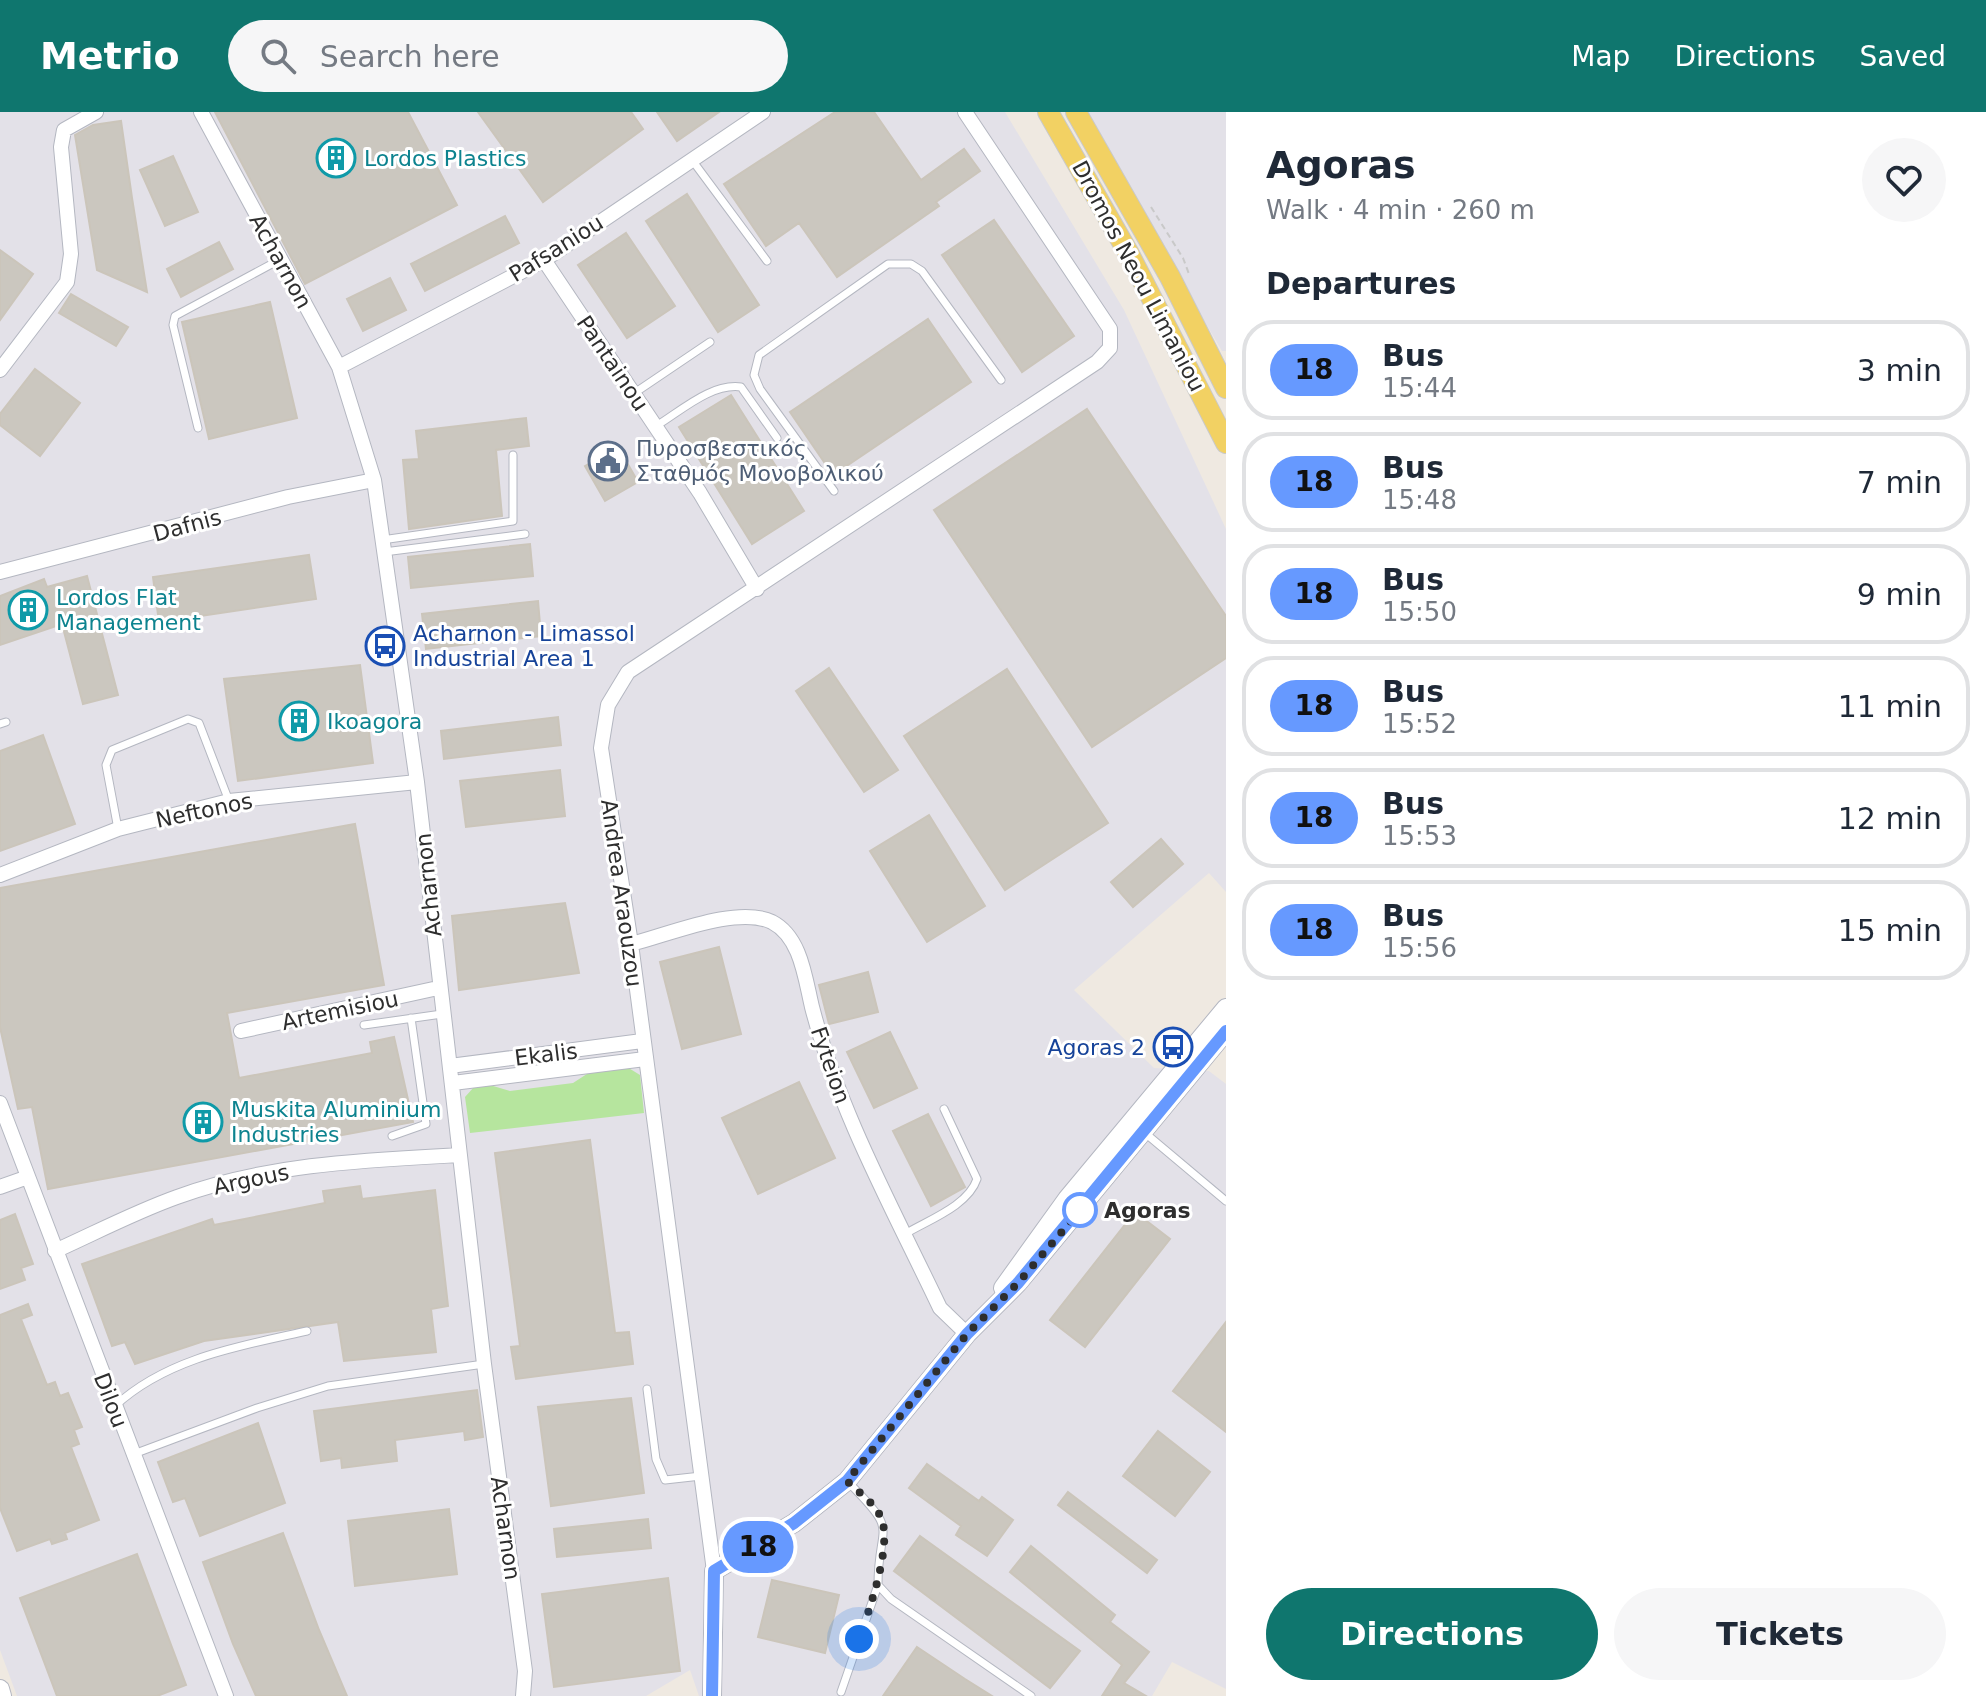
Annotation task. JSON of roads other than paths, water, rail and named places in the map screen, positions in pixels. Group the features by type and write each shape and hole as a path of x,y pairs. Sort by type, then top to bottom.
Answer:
{"main road":[{"name":"Dromos Neou Limaniou","path":"1048,112 1115,228 1226,443"},
{"name":"Dromos Neou Limaniou","path":"1076,112 1170,277 1226,388"},
{"path":"991,1308 1015,1266 1067,1199 1226,1008"},
{"path":"714,1571 794,1523 847,1481 967,1334 1018,1283 1226,1031"},
{"name":"Andrea Araouzou","path":"712,1696 714,1571"},
{"path":"0,1689 2,1696"}],"street":[{"name":"Acharnon","path":"201,112 339,367 374,480 417,782 438,988 453,1083 484,1364 525,1671 523,1696"},
{"name":"Pafsaniou","path":"339,367 544,260 763,112"},
{"name":"Andrea Araouzou","path":"714,1571 631,944 601,748 608,705 628,672 1097,362 1110,348 1110,329 965,112"},
{"path":"0,370 67,282 71,254 61,147 64,130 90,113"},
{"name":"Pantainou","path":"544,260 655,426 757,589"},
{"name":"Dafnis","path":"0,572 288,497 374,480"},
{"name":"Neftonos","path":"0,875 118,829 229,801 417,782"},
{"name":"Fyteion","path":"631,944 754,915 775,923 789,936 799,956 823,1049 843,1103 940,1308 967,1334"},
{"name":"Artemisiou","path":"241,1031 438,988"},
{"name":"Ekalis","path":"450,1066 642,1041"},
{"path":"453,1083 645,1059"},
{"name":"Dilou","path":"0,1103 131,1455 226,1696"},
{"name":"Argous","path":"55,1251 178,1196 251,1178 330,1164 460,1155"},
{"path":"0,1187 28,1177"}],"lane":[{"path":"692,160 767,261"},
{"path":"198,428 173,325 175,316 281,259"},
{"path":"834,491 760,389 754,364 759,355 888,264 911,264 922,271 1001,380"},
{"path":"633,394 710,342"},
{"path":"655,426 712,392 734,386 741,387 777,438"},
{"path":"383,546 513,521 513,455"},
{"path":"383,546 525,534"},
{"path":"118,829 106,765 112,750 188,719 199,723 229,801"},
{"path":"364,1025 442,1014"},
{"path":"392,1136 426,1124 411,1018"},
{"path":"905,1234 974,1190 977,1179 944,1109"},
{"path":"1143,1132 1226,1201"},
{"path":"113,1407 135,1387 175,1367 224,1349 307,1331"},
{"path":"131,1455 257,1408 328,1386 484,1364"},
{"path":"647,1389 656,1459 665,1480 701,1476"},
{"path":"841,1692 878,1585 884,1526 880,1514 847,1481"},
{"path":"878,1585 891,1599 1031,1696"}],"place":[{"name":"Lordos Plastics","path":"336,158"},
{"name":"Πυροσβεστικός Σταθμός Μονοβολικού","path":"608,461"},
{"name":"Lordos Flat Management","path":"28,610"},
{"name":"Acharnon - Limassol Industrial Area 1","path":"385,646"},
{"name":"Ikoagora","path":"299,721"},
{"name":"Agoras 2","path":"1173,1047"},
{"name":"Muskita Aluminium Industries","path":"203,1122"},
{"name":"Agoras","path":"1080,1210"}]}
